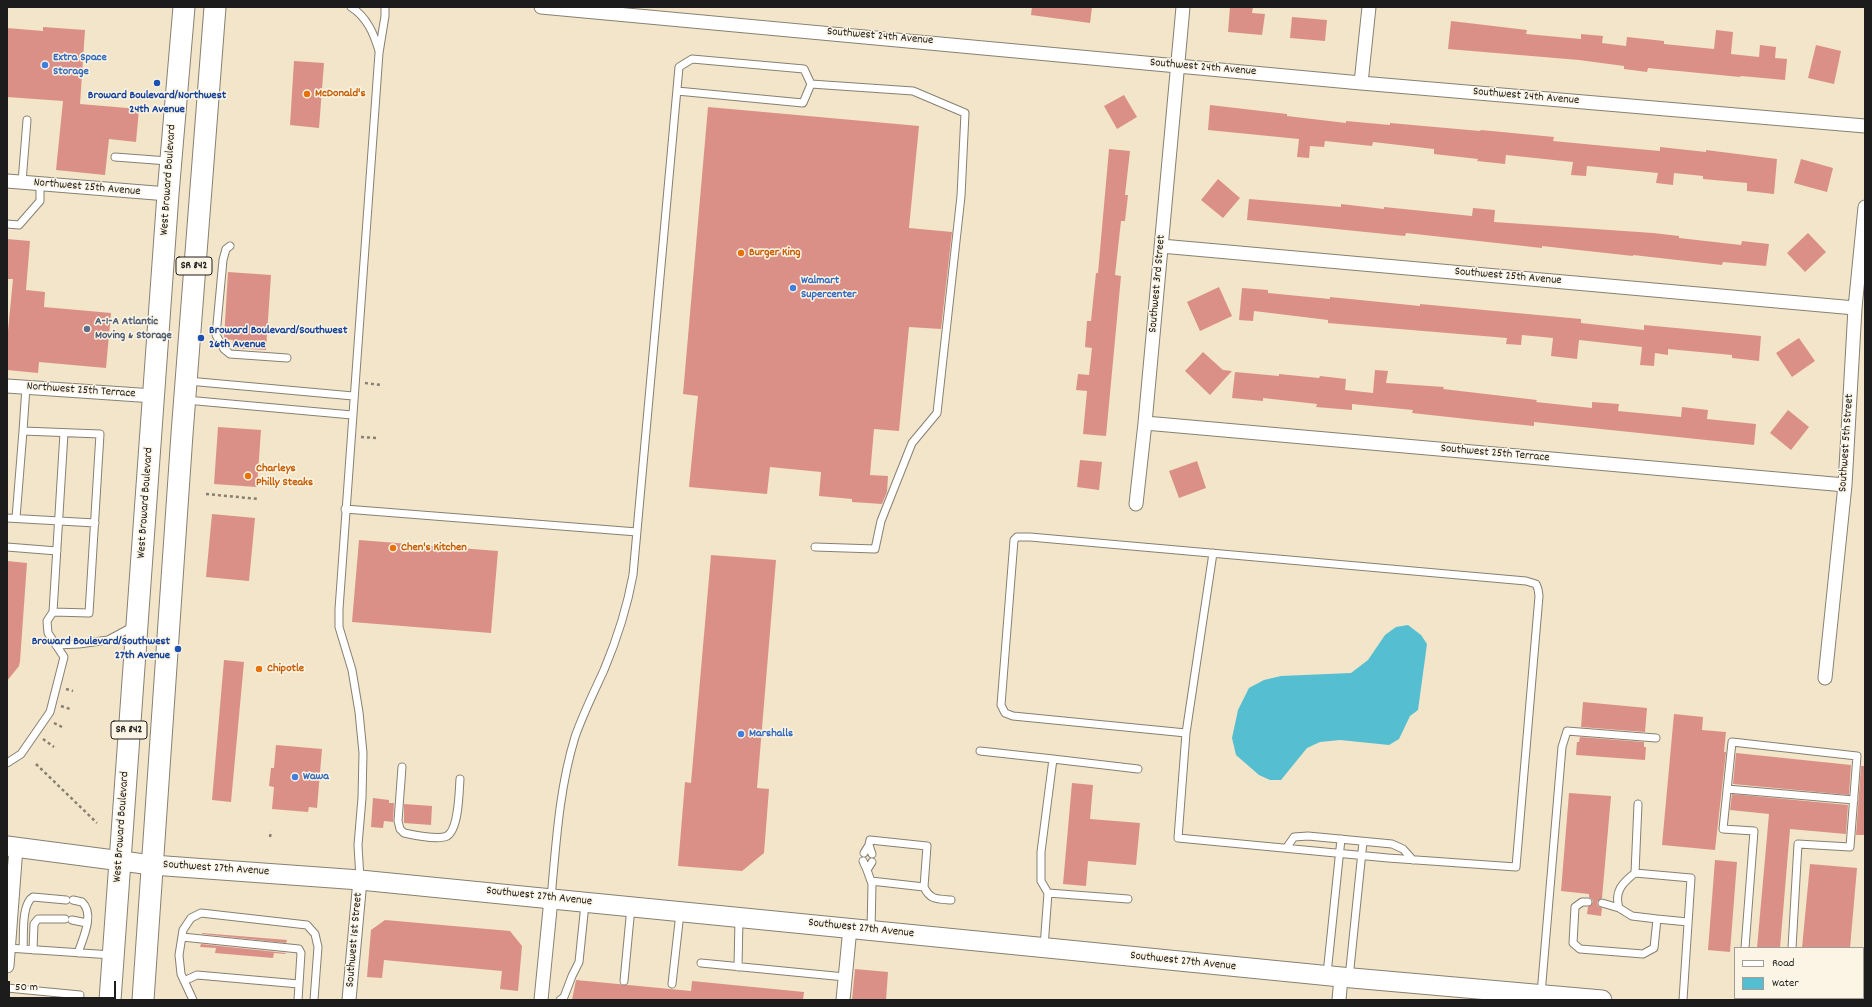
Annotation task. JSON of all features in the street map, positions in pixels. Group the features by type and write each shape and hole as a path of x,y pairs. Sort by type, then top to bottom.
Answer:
{"main road":[{"name":"West Broward Boulevard","path":"110,1000 158,350 168,194 184,7"},
{"name":"SR 842","path":"143,1000 185,390 215,7"},
{"path":"158,350 168,377 176,391 185,390"}],"street":[{"name":"Southwest 24th Avenue","path":"541,7 1361,83 1865,126"},
{"name":"Southwest 3rd Street","path":"1136,504 1145,423 1183,7"},
{"path":"1361,83 1368,7"},
{"name":"Northwest 25th Avenue","path":"7,181 168,194"},
{"name":"Southwest 5th Street","path":"1825,678 1845,485 1855,308 1865,207"},
{"name":"Southwest 25th Avenue","path":"1161,246 1855,308"},
{"name":"Northwest 25th Terrace","path":"7,386 154,396"},
{"name":"Southwest 25th Terrace","path":"1145,423 1845,485"},
{"path":"7,966 11,847"},
{"name":"Southwest 27th Avenue","path":"11,847 152,865 360,880 1339,977 1537,996 1602,1000"},
{"name":"Southwest 1st Street","path":"349,1000 360,880"},
{"path":"541,1000 551,899"},
{"path":"842,1000 850,928"},
{"path":"1339,977 1339,1000"}],"lane":[{"path":"351,7 362,16 369,26 379,53"},
{"path":"360,880 358,844 362,798 363,753 359,712 352,670 339,627 339,615 353,396 379,53 385,7"},
{"path":"551,899 567,765 586,709 606,663 627,604 633,575 679,66 692,59 804,69 811,84 803,103 677,90"},
{"path":"811,84 913,91 965,113 961,196 937,413 912,443 881,521 875,549 815,547"},
{"path":"22,182 27,120"},
{"path":"114,157 171,161"},
{"path":"7,224 19,225 40,201 40,184"},
{"path":"230,246 226,249 223,260 216,335 219,342 230,354 287,358"},
{"path":"16,518 26,387"},
{"path":"185,390 353,396"},
{"path":"185,390 352,415"},
{"path":"23,431 100,434 89,613 53,612"},
{"path":"7,763 22,754 50,712 64,657 48,633 47,621 53,612 64,432"},
{"path":"345,509 637,532"},
{"path":"7,518 95,523"},
{"path":"1186,733 1013,716 1005,713 1001,705 1014,540 1017,537 1022,536 1213,553 1526,581 1536,584 1539,596 1516,867 1413,860 1362,854 1178,838 1186,733 1213,553"},
{"path":"7,547 57,551"},
{"path":"56,645 79,644 108,640 137,624"},
{"path":"1537,996 1562,747 1567,731 1656,738"},
{"path":"1745,947 1754,831 1723,829 1732,742 1857,756 1850,847 1798,844 1792,947"},
{"path":"980,751 1138,769"},
{"path":"1044,948 1048,893 1041,881 1041,852 1053,759"},
{"path":"402,767 398,821 400,829 404,833 439,837 447,836 456,824 460,779"},
{"path":"1727,789 1854,800"},
{"path":"1635,873 1638,804"},
{"path":"1287,847 1295,837 1308,836 1392,844 1403,849 1413,860"},
{"path":"1339,977 1341,839"},
{"path":"871,930 871,881 864,857 870,840 927,846 924,887 927,895 934,898 951,900"},
{"path":"1339,977 1363,842"},
{"path":"867,870 872,858 869,845"},
{"path":"1619,908 1617,900 1618,891 1623,882 1635,873 1691,878 1683,1000"},
{"path":"871,881 924,887"},
{"path":"1048,893 1128,899"},
{"path":"23,949 26,905 33,897 69,900 82,902 85,905 88,911 87,923 78,953"},
{"path":"560,1000 564,997 579,962 585,902"},
{"path":"1588,902 1582,902 1575,907 1573,943 1580,949 1643,954 1654,948 1656,919"},
{"path":"1602,903 1619,908 1632,916 1688,922"},
{"path":"624,981 631,907"},
{"path":"672,984 680,912"},
{"path":"193,1000 181,974 180,955 183,930 191,918 200,913 307,925 315,934 318,946 314,1000"},
{"path":"738,967 739,917"},
{"path":"33,950 34,924 38,919 68,919 87,923"},
{"path":"182,938 299,949 301,953 298,1000"},
{"path":"8,948 113,955"},
{"path":"702,963 845,977"},
{"path":"184,981 197,975 299,984"},
{"path":"7,988 80,995"}],"path":[{"path":"362,383 381,385"},
{"path":"358,436 376,438"},
{"path":"206,494 258,499"},
{"path":"36,764 97,823"},
{"path":"270,837 272,832"}],"water":[{"path":"1408,625 1421,635 1427,644 1418,710 1410,716 1399,739 1389,745 1340,740 1320,742 1307,748 1281,780 1270,780 1259,775 1236,755 1232,738 1238,710 1249,688 1264,680 1281,676 1351,673 1368,660 1385,635 1396,627"}],"building":[{"path":"1032,7 1092,7 1090,23 1031,15"},
{"path":"1230,7 1253,7 1252,13 1265,14 1262,35 1228,32"},
{"path":"1292,17 1327,20 1325,41 1290,38"},
{"path":"1451,21 1527,30 1526,34 1581,39 1581,34 1603,36 1602,43 1626,46 1627,37 1664,41 1664,44 1714,49 1716,30 1733,32 1731,54 1759,57 1760,45 1776,47 1775,58 1787,59 1785,80 1648,68 1647,72 1624,69 1624,66 1579,60 1448,49"},
{"path":"43,27 85,30 80,104 139,109 136,142 109,139 105,175 56,170 63,101 7,97 7,28 43,31"},
{"path":"1816,45 1841,51 1834,84 1808,78"},
{"name":"McDonald's","path":"294,61 324,63 319,128 290,125"},
{"path":"1124,95 1137,117 1117,129 1104,106"},
{"path":"1210,105 1346,123 1346,121 1390,125 1390,123 1481,130 1554,137 1553,141 1660,151 1660,147 1706,152 1706,150 1777,159 1774,194 1747,191 1747,183 1703,179 1703,176 1674,173 1673,185 1656,183 1658,173 1587,166 1586,176 1571,175 1573,162 1506,155 1505,164 1434,154 1434,149 1373,142 1372,146 1325,141 1324,147 1310,146 1309,158 1297,157 1299,139 1208,130"},
{"path":"708,107 919,126 909,228 952,232 941,329 909,327 899,431 874,429 870,475 888,476 887,492 882,504 852,502 852,499 819,496 821,472 770,467 767,494 689,487 698,396 683,394"},
{"path":"1109,149 1130,151 1125,195 1128,195 1125,221 1121,221 1115,275 1121,276 1106,436 1083,434 1087,391 1076,390 1078,374 1089,375 1092,348 1085,347 1087,321 1091,321 1096,273 1098,273"},
{"path":"1801,159 1833,168 1827,192 1794,183"},
{"path":"1218,179 1240,198 1223,218 1201,200"},
{"path":"1249,199 1341,207 1341,204 1384,209 1384,207 1472,216 1473,208 1495,210 1494,222 1653,233 1679,236 1679,238 1741,245 1742,241 1769,244 1766,266 1723,262 1722,265 1542,246 1542,248 1406,233 1405,236 1247,220"},
{"path":"1808,233 1826,252 1805,272 1787,253"},
{"path":"7,239 30,241 26,290 45,292 44,307 111,313 106,368 39,362 38,373 7,370 7,341 13,279 7,279"},
{"path":"228,272 271,275 266,350 232,348 233,340 224,339"},
{"path":"1219,287 1232,316 1200,331 1187,302"},
{"path":"1242,288 1268,290 1268,293 1330,299 1330,297 1420,306 1420,304 1581,319 1581,323 1644,330 1644,325 1761,336 1759,361 1732,358 1732,355 1668,349 1668,355 1655,353 1654,366 1640,365 1642,347 1579,340 1577,359 1551,356 1553,338 1522,335 1521,345 1506,344 1507,338 1328,323 1328,320 1254,311 1253,321 1239,320"},
{"path":"1799,338 1815,361 1792,377 1776,353"},
{"path":"1203,352 1223,370 1232,371 1210,395 1185,371"},
{"path":"1375,370 1388,371 1386,383 1444,387 1443,389 1537,400 1536,402 1592,408 1592,402 1619,404 1618,411 1681,417 1682,407 1708,410 1707,419 1756,424 1754,445 1534,422 1534,426 1412,413 1413,410 1352,404 1352,410 1316,407 1317,404 1263,398 1263,401 1232,398 1235,372 1319,378 1320,376 1346,379 1345,390 1373,393"},
{"path":"1788,410 1809,427 1791,450 1770,433"},
{"path":"218,427 261,430 257,487 214,484"},
{"path":"1080,460 1102,462 1099,490 1077,487"},
{"path":"1197,461 1206,488 1179,498 1169,471"},
{"path":"212,514 255,518 249,581 206,577"},
{"path":"359,540 498,551 491,633 352,622"},
{"path":"711,555 776,560 757,788 769,789 764,853 742,871 678,866 685,782 691,783"},
{"path":"7,561 27,563 20,661 19,666 7,681"},
{"path":"224,660 244,662 231,802 212,800"},
{"path":"1583,702 1647,708 1645,732 1581,727"},
{"path":"1674,714 1703,717 1702,730 1726,732 1724,752 1726,752 1715,850 1662,845"},
{"path":"1580,737 1644,742 1644,747 1646,747 1645,760 1576,755 1577,742 1579,742"},
{"name":"Wawa","path":"276,745 322,749 317,808 309,807 308,812 272,809 274,787 269,786 271,768 274,768"},
{"path":"1736,753 1851,765 1849,795 1733,784"},
{"path":"1861,766 1865,766 1865,835 1856,835"},
{"path":"1072,783 1093,785 1090,819 1140,823 1136,865 1088,861 1086,886 1063,884"},
{"path":"1569,793 1611,796 1602,898 1597,902 1598,906 1602,908 1601,916 1587,914 1588,907 1593,902 1589,897 1589,894 1561,891"},
{"path":"1732,794 1848,805 1846,834 1790,829 1780,947 1757,947 1769,814 1730,810"},
{"path":"373,798 389,800 389,803 394,803 393,822 384,821 383,828 371,827"},
{"path":"404,804 432,806 431,825 404,823"},
{"path":"1715,860 1737,862 1730,952 1708,950"},
{"path":"1810,864 1857,868 1850,947 1802,947"},
{"path":"385,920 510,931 522,946 518,991 500,989 502,971 384,960 382,978 367,977 371,930"},
{"path":"202,933 287,940 286,943"},
{"path":"201,944 286,953 274,953 273,958 215,953 216,948 200,947"},
{"path":"855,969 888,972 886,1000 852,1000"},
{"path":"576,980 691,991 692,981 804,992 803,1000 572,1000"}],"place":[{"name":"Extra Space Storage","path":"45,65"},
{"name":"Broward Boulevard/Northwest 24th Avenue","path":"157,83"},
{"name":"McDonald's","path":"307,94"},
{"name":"Burger King","path":"741,253"},
{"name":"Walmart Supercenter","path":"793,288"},
{"name":"A-1-A Atlantic Moving & Storage","path":"87,329"},
{"name":"Broward Boulevard/Southwest 26th Avenue","path":"201,338"},
{"name":"Charleys Philly Steaks","path":"248,476"},
{"name":"Chen's Kitchen","path":"393,548"},
{"name":"Broward Boulevard/Southwest 27th Avenue","path":"178,649"},
{"name":"Chipotle","path":"259,669"},
{"name":"Marshalls","path":"741,734"},
{"name":"Wawa","path":"295,777"}]}
